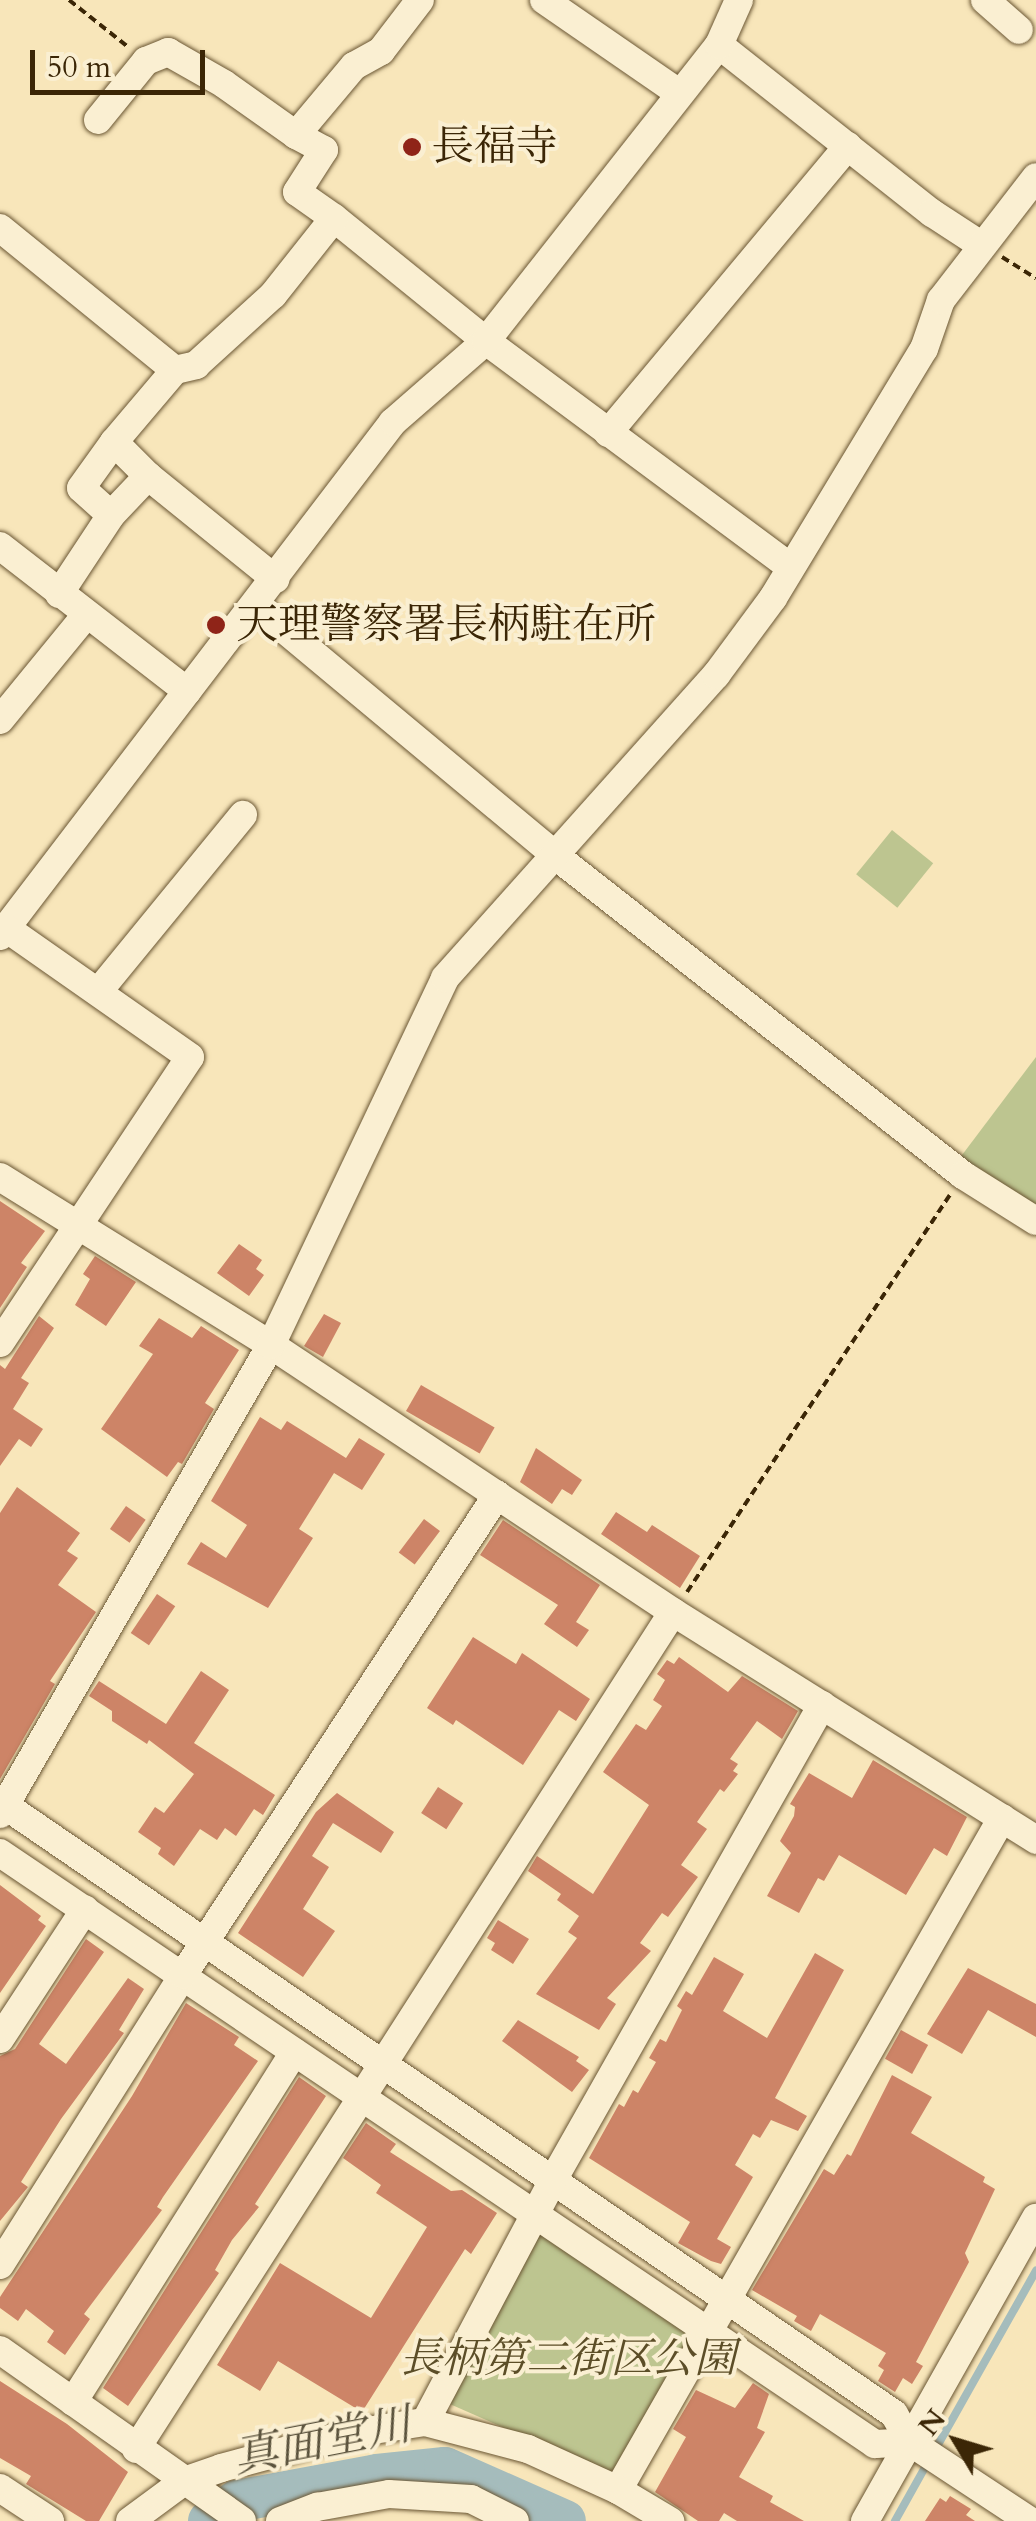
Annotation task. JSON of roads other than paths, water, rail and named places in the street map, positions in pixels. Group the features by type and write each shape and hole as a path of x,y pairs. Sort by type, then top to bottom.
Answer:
{"street":[{"path":"296,135 354,66 380,51 420,0"},
{"path":"544,0 679,93"},
{"path":"0,1342 190,1057 3,932 393,422 486,341 718,44 739,0"},
{"path":"986,0 1019,30"},
{"path":"718,44 932,213 981,244"},
{"path":"98,120 146,61 168,52 224,84 324,150 298,192 486,341 790,567"},
{"path":"608,433 848,146"},
{"path":"1030,2521 910,2442 894,2414 208,1942 2,1807 271,1345 446,978 716,675 773,598 924,349 940,300 1036,177"},
{"path":"110,515 80,488 114,442 175,370 196,364 274,295 334,218"},
{"path":"0,228 175,370"},
{"path":"114,442 148,476 275,579"},
{"path":"59,594 110,515 148,476"},
{"path":"0,546 187,691"},
{"path":"255,605 557,857 963,1175 1036,1221"},
{"path":"0,718 86,615"},
{"path":"98,992 243,815"},
{"path":"0,1177 271,1345 673,1612 1036,1840"},
{"path":"0,2265 182,1975 208,1942 497,1496"},
{"path":"136,2449 673,1612"},
{"path":"424,2422 553,2180 822,1705"},
{"path":"618,2490 1002,1818"},
{"path":"0,1853 708,2336 875,2444 910,2442"},
{"path":"0,2040 85,1910"},
{"path":"73,2402 294,2052"},
{"path":"864,2521 1036,2218"},
{"path":"0,2350 242,2521"},
{"path":"130,2521 191,2485 276,2450 424,2422 528,2449 618,2490 670,2521"},
{"path":"0,2488 50,2521"},
{"path":"280,2521 317,2507 389,2494 470,2500 515,2521"}],"waterway":[{"path":"935,2450 1036,2271"},
{"path":"895,2521 928,2462"},
{"name":"真面堂川","path":"209,2521 237,2501 377,2475 445,2468 565,2521"}],"place":[{"name":"長福寺","path":"412,147"},
{"name":"天理警察署長柄駐在所","path":"216,625"}],"park label":[{"name":"長柄第二街区公園","path":"568,2359"}]}
